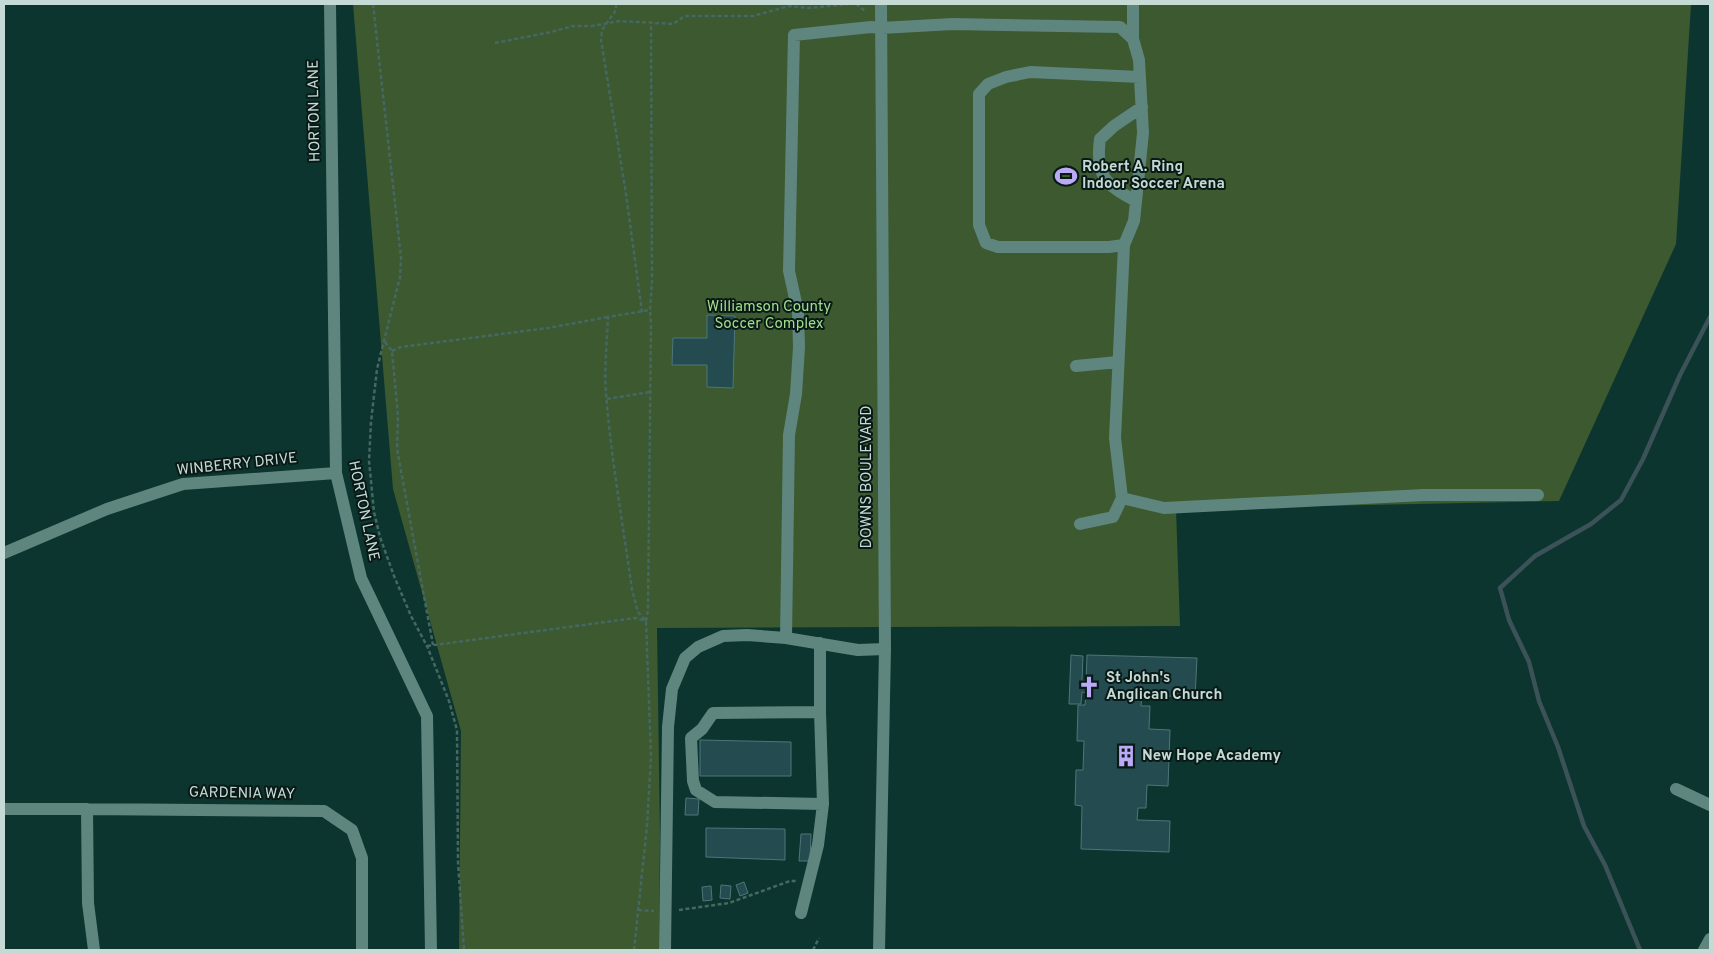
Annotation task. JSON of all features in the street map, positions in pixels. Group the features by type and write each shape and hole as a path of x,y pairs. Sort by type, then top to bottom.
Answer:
{"street":[{"name":"HORTON LANE","path":"330,4 336,473 361,578 427,716 431,950"},
{"name":"DOWNS BOULEVARD","path":"879,950 885,650 881,4"},
{"path":"1080,524 1114,517 1122,498 1115,438 1124,245 1134,221 1143,133 1139,60 1133,39 1133,4"},
{"path":"786,638 789,435 796,394 799,347 798,312 794,286 789,271 794,35 871,27 954,24 1120,27 1133,39"},
{"path":"1124,245 1109,247 998,247 986,243 979,225 979,94 988,84 1006,77 1030,72 1140,77"},
{"path":"1136,201 1115,191 1102,175 1097,156 1100,139 1114,126 1142,107"},
{"path":"1076,366 1118,362"},
{"name":"WINBERRY DRIVE","path":"4,553 107,508 183,484 336,473"},
{"path":"1122,498 1164,508 1424,496 1538,495"},
{"path":"665,950 668,727 672,689 685,658 698,647 723,636 747,635 786,638 858,650 885,650"},
{"path":"801,912 818,846 823,804 820,643"},
{"path":"820,712 713,713 702,729 691,738 693,781 696,790 715,802 823,804"},
{"path":"1676,789 1710,805"},
{"path":"87,808 88,903 94,950"},
{"name":"GARDENIA WAY","path":"4,809 87,808 324,811 352,830 362,858 362,950"},
{"path":"1704,950 1710,939"}],"path":[{"path":"373,4 401,258 400,276 377,369 369,461 374,512 380,537 411,616 427,646 448,701 456,730 458,862 464,950"},
{"path":"616,4 616,10 602,30 601,40 626,194 642,312"},
{"path":"495,43 573,26 592,26 608,22 673,24 685,16 753,16 789,6 809,8 851,4"},
{"path":"856,4 865,11"},
{"path":"634,950 647,826 651,758 646,621 648,610 650,310 652,282 651,22"},
{"path":"392,351 401,347 510,333 650,310"},
{"path":"608,318 605,357 607,399 632,590 638,612 646,621"},
{"path":"384,341 392,351 398,416 397,449 433,645"},
{"path":"607,399 650,392"},
{"path":"427,646 635,618 646,621"},
{"path":"675,910 729,903 790,880 803,882"},
{"path":"638,910 658,911"},
{"path":"813,950 819,938"}],"green space":[{"name":"Williamson County Soccer Complex","path":"353,4 1691,4 1676,244 1559,501 1176,509 1180,626 657,628 660,835 659,950 459,950 461,731 393,489"}],"building":[{"path":"707,315 735,316 733,388 707,387 707,365 672,365 673,338 707,338"},
{"name":"New Hope Academy","path":"1071,655 1083,656 1082,681 1086,681 1087,655 1197,658 1195,697 1142,695 1141,706 1150,706 1149,729 1170,730 1168,786 1147,785 1146,808 1138,808 1137,820 1170,821 1169,852 1081,849 1082,806 1075,805 1076,770 1083,770 1084,741 1077,741 1078,705 1085,705 1086,693 1082,692 1081,704 1069,704"},
{"path":"700,740 791,742 791,776 700,776"},
{"path":"686,798 699,799 698,815 685,815"},
{"path":"706,828 785,829 785,860 706,857"},
{"path":"801,834 811,834 810,861 799,861"},
{"path":"744,882 748,893 740,896 736,885"},
{"path":"721,885 731,886 730,899 720,898"},
{"path":"711,886 712,900 703,901 702,887"}],"waterway":[{"path":"1640,950 1605,865 1584,826 1558,747 1539,701 1529,662 1509,620 1500,588 1535,556 1591,524 1621,500 1643,459 1680,375 1710,317"}],"place":[{"name":"Robert A. Ring Indoor Soccer Arena","path":"1066,176"},
{"name":"St John's Anglican Church","path":"1089,687"},
{"name":"New Hope Academy","path":"1126,756"}]}
